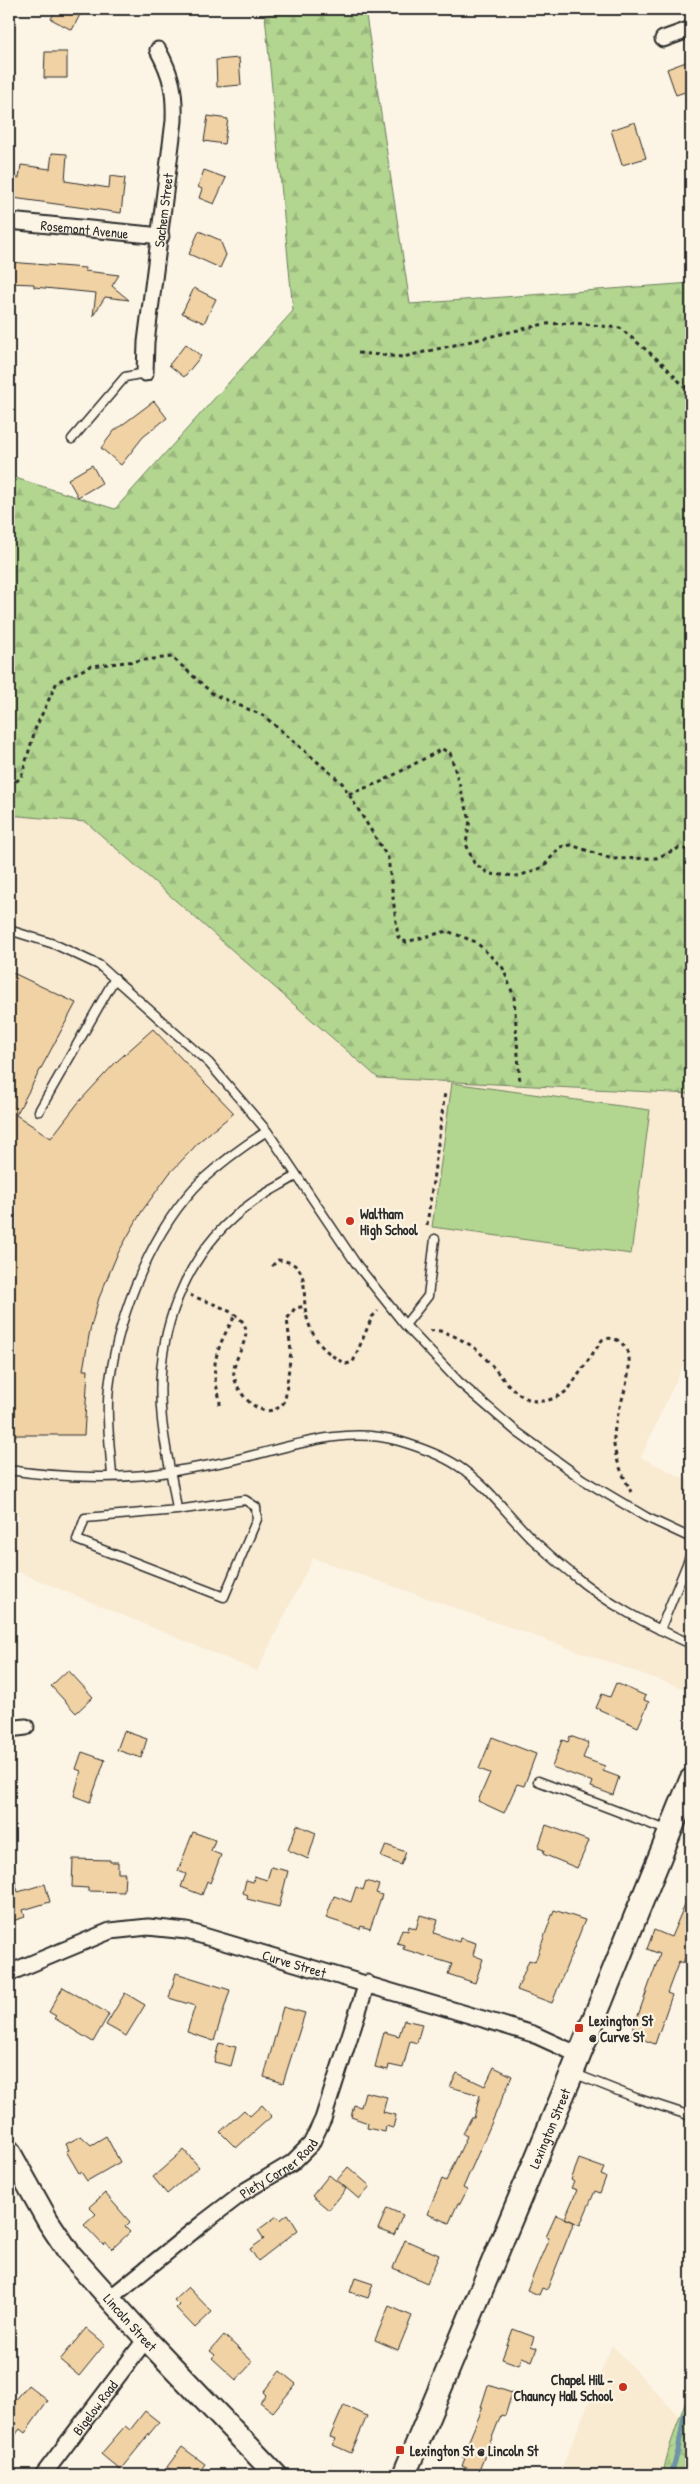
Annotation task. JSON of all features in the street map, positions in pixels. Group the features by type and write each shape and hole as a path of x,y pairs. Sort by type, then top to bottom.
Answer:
{"main road":[{"name":"Lexington Street","path":"403,2473 576,2064 691,1780"}],"street":[{"path":"662,38 691,29"},
{"name":"Sachem Street","path":"145,373 146,342 161,236 174,121 175,94 169,70 158,50"},
{"name":"Rosemont Avenue","path":"9,221 161,236"},
{"path":"9,1729 26,1727"},
{"name":"Curve Street","path":"9,1974 110,1931 148,1927 187,1932 367,1983 533,2034 576,2064"},
{"name":"Piety Corner Road","path":"109,2299 159,2261 203,2223 245,2192 292,2163 312,2144 323,2119 367,1983"},
{"name":"Lincoln Street","path":"9,2151 48,2221 70,2254 146,2339 276,2475"},
{"name":"Bigelow Road","path":"43,2475 146,2339"}],"lane":[{"path":"72,439 125,377 145,373"},
{"path":"9,930 54,944 99,965 209,1063 267,1131 357,1265 405,1325 459,1382 517,1432 582,1479 646,1517 691,1538"},
{"path":"39,1111 115,978"},
{"path":"112,1476 109,1382 119,1331 142,1273 168,1222 202,1180 243,1146 267,1131"},
{"path":"177,1510 172,1471 162,1421 160,1373 167,1333 178,1292 195,1262 219,1232 252,1202 296,1176"},
{"path":"405,1325 428,1296 435,1239"},
{"path":"9,1470 68,1475 112,1476 172,1471 245,1458 331,1436 365,1436 396,1440 419,1448 458,1466 489,1493 531,1538 571,1574 616,1607 691,1644"},
{"path":"245,1500 256,1507 257,1519 224,1597 77,1540 85,1518 177,1510 245,1500"},
{"path":"660,1630 691,1554"},
{"path":"538,1781 670,1832"},
{"path":"576,2064 636,2098 691,2116"}],"path":[{"path":"358,353 403,357 544,324 574,324 620,328 663,364 691,394"},
{"path":"9,786 21,778 36,727 57,682 91,666 172,657 214,694 264,716 342,783 388,858 398,937 406,942 447,931 476,942 503,968 514,997 520,1084"},
{"path":"691,737 691,762"},
{"path":"349,794 381,782 442,749 450,754 470,820 466,844 474,863 489,874 519,876 543,867 560,847 571,845 612,859 656,858 679,848 691,850"},
{"path":"428,1225 445,1092"},
{"path":"272,1266 278,1260 296,1264 304,1281 306,1306 311,1330 326,1352 346,1364 353,1362 372,1317 379,1310"},
{"path":"190,1295 225,1310 242,1321 246,1328 246,1337 234,1366 237,1386 242,1397 259,1409 275,1409 285,1401 291,1351 287,1319 295,1308 306,1306"},
{"path":"220,1405 220,1396 215,1380 216,1357 235,1316"},
{"path":"430,1331 436,1330 466,1342 478,1351 506,1385 519,1394 541,1401 561,1395 568,1390 602,1340 614,1338 619,1340 627,1351 629,1364 614,1445 621,1473 631,1492"}],"shaded area":[{"name":"Waltham High School","path":"9,815 86,822 378,1078 691,1094 691,1348 641,1457 691,1482 691,1691 313,1558 257,1671 9,1568 9,1538 20,1516 9,1512"},
{"name":"Chapel Hill - Chauncy Hall School","path":"612,2345 691,2429 691,2475 559,2475"}],"green space":[{"path":"317,9 365,9 410,304 691,283 691,1094 378,1078 86,822 9,815 9,476 115,509 293,311 265,15"},
{"path":"452,1083 650,1110 631,1254 432,1227"},
{"path":"691,2384 691,2475 663,2475 665,2463"}],"building":[{"path":"56,9 83,9 72,30 51,19"},
{"path":"45,52 67,52 67,78 44,78"},
{"path":"239,58 241,85 217,87 216,60"},
{"path":"686,62 691,77 691,90 676,95 667,69"},
{"path":"208,116 228,119 224,144 204,141"},
{"path":"635,122 646,158 622,165 611,130"},
{"path":"52,153 67,154 65,181 109,188 110,176 125,178 121,213 13,198 16,178 19,178 21,165 50,169"},
{"path":"204,170 226,178 214,204 199,198 202,189 198,187"},
{"path":"199,231 220,240 226,255 220,268 189,254"},
{"path":"9,262 85,268 85,271 119,275 112,286 129,300 105,297 93,316 96,293 34,287 34,284 9,283"},
{"path":"194,288 216,299 204,323 182,313"},
{"path":"186,344 201,356 184,377 169,365"},
{"path":"154,401 167,418 143,437 121,465 101,448 114,431"},
{"path":"92,465 102,483 78,497 68,479"},
{"path":"9,971 76,1003 16,1115 51,1138 78,1103 115,1063 153,1029 234,1113 201,1140 169,1174 142,1211 117,1255 99,1298 90,1330 83,1370 88,1370 84,1435 9,1435"},
{"path":"68,1670 93,1697 76,1713 51,1686"},
{"path":"616,1683 646,1696 644,1700 649,1702 638,1727 596,1708 602,1694 610,1697"},
{"path":"124,1731 147,1739 141,1758 117,1750"},
{"path":"570,1736 589,1743 583,1758 605,1766 603,1771 619,1777 613,1795 591,1787 593,1782 552,1767 562,1740 568,1742"},
{"path":"492,1737 536,1754 524,1786 517,1784 504,1813 478,1801 490,1773 479,1769"},
{"path":"82,1752 105,1760 90,1802 74,1796 81,1771 76,1769"},
{"path":"297,1825 316,1833 308,1859 288,1850"},
{"path":"546,1825 589,1841 577,1868 543,1854 544,1850 538,1848"},
{"path":"193,1832 215,1840 211,1851 221,1855 210,1883 207,1881 202,1895 181,1887 186,1874 178,1871"},
{"path":"386,1845 406,1852 401,1865 381,1857"},
{"path":"73,1859 118,1862 118,1873 125,1873 124,1892 88,1891 88,1888 72,1887"},
{"path":"271,1867 288,1871 279,1907 247,1899 248,1895 243,1893 246,1880 253,1882 254,1876 267,1880"},
{"path":"13,1873 18,1892 45,1884 50,1902 23,1910 25,1917 9,1922 9,1874"},
{"path":"366,1881 379,1885 376,1893 382,1895 370,1929 361,1926 360,1929 326,1918 334,1896 351,1902 356,1887 363,1890"},
{"path":"691,1890 691,1960 685,1958 683,1963 679,1961 667,1993 672,1995 655,2044 631,2035 660,1954 647,1949 654,1930 671,1937"},
{"path":"554,1910 585,1920 552,2003 517,1990 529,1960 535,1962"},
{"path":"420,1915 438,1920 434,1933 459,1942 460,1938 476,1943 473,1955 483,1959 475,1983 448,1974 452,1964 403,1949 404,1945 397,1943 402,1929 408,1931 409,1926 416,1929"},
{"path":"176,1973 230,1990 214,2041 187,2032 195,2006 169,1998"},
{"path":"63,1987 109,2014 93,2042 54,2018 56,2016 49,2012"},
{"path":"125,1993 145,2005 126,2036 106,2025"},
{"path":"283,2007 305,2013 283,2083 264,2077"},
{"path":"404,2020 422,2024 417,2043 410,2041 403,2068 389,2065 388,2070 375,2067 384,2032 399,2036"},
{"path":"219,2043 236,2047 231,2066 214,2062"},
{"path":"494,2067 512,2076 463,2188 467,2190 460,2204 458,2203 449,2223 427,2214 442,2179 446,2181 467,2136 463,2134 471,2118 474,2118 480,2095 450,2087 457,2073 485,2086"},
{"path":"365,2092 387,2097 383,2112 396,2115 393,2128 386,2126 385,2132 367,2128 368,2123 351,2117 354,2105 361,2107"},
{"path":"262,2105 272,2116 236,2148 220,2132 244,2110 250,2116"},
{"path":"81,2136 91,2145 106,2136 120,2162 87,2181 81,2172 79,2173 66,2151 69,2150 66,2144"},
{"path":"184,2150 199,2167 167,2194 153,2177"},
{"path":"579,2159 604,2168 601,2175 606,2177 600,2193 595,2191 580,2225 565,2218 577,2190 571,2188 574,2182 571,2180"},
{"path":"348,2167 370,2186 359,2199 337,2180"},
{"path":"329,2175 346,2189 329,2210 312,2196"},
{"path":"105,2193 130,2222 125,2227 130,2232 112,2249 105,2243 103,2245 84,2225 96,2214 89,2207"},
{"path":"387,2208 403,2215 394,2235 378,2229"},
{"path":"288,2214 298,2230 258,2261 250,2249 264,2239 258,2230 277,2216 280,2220"},
{"path":"556,2215 574,2222 547,2290 542,2288 539,2295 527,2290 549,2238 546,2237"},
{"path":"405,2240 439,2255 427,2283 393,2268"},
{"path":"355,2278 373,2284 368,2298 350,2292"},
{"path":"188,2287 212,2312 195,2328 176,2308 179,2305 174,2300"},
{"path":"389,2306 412,2316 398,2350 375,2340"},
{"path":"86,2328 105,2344 79,2376 60,2360"},
{"path":"513,2329 534,2337 531,2346 537,2348 532,2361 522,2357 519,2365 502,2359"},
{"path":"224,2335 253,2362 236,2380 212,2358 215,2355 210,2351"},
{"path":"280,2371 296,2384 273,2412 260,2402 266,2395 263,2392"},
{"path":"28,2385 48,2401 25,2433 20,2429 9,2443 9,2408"},
{"path":"488,2385 512,2393 505,2416 501,2415 478,2473 462,2466 465,2458 462,2457 483,2407 481,2407"},
{"path":"344,2405 367,2416 351,2453 333,2445 336,2439 330,2437"},
{"path":"145,2411 159,2422 120,2470 101,2454 125,2426 130,2430"},
{"path":"182,2447 205,2464 197,2475 177,2475 167,2467"}],"waterway":[{"path":"671,2475 678,2451 684,2416 691,2407"}],"place":[{"name":"Waltham High School","path":"350,1221"},
{"name":"Lexington St @ Curve St","path":"579,2028"},
{"name":"Chapel Hill - Chauncy Hall School","path":"623,2387"},
{"name":"Lexington St @ Lincoln St","path":"400,2450"}]}
